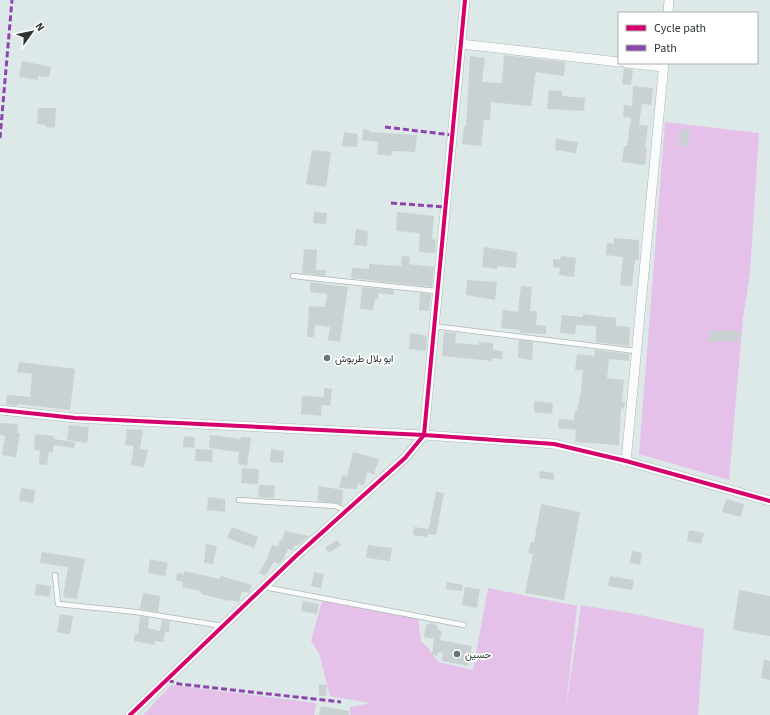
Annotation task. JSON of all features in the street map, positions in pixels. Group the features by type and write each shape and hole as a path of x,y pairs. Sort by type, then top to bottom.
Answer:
{"street":[{"path":"130,715 225,626 264,587 406,458 424,435 436,291 465,0"},
{"path":"668,12 669,0"},
{"path":"461,44 618,62"},
{"path":"626,461 664,65 645,64"},
{"path":"0,410 75,418 424,435 554,444 626,461 770,501"}],"lane":[{"path":"293,276 436,291"},
{"path":"433,326 636,350"},
{"path":"239,500 336,506 346,511"},
{"path":"55,575 58,604 136,612 225,626"},
{"path":"264,587 464,625"}],"shaded area":[{"path":"665,122 759,133 750,273 743,318 729,480 639,454"},
{"path":"488,588 577,606 565,715 350,715 350,707 371,703 330,696 319,653 311,641 322,601 418,619 421,641 438,662 473,670"},
{"path":"581,605 640,615 704,629 698,715 565,715"},
{"path":"171,685 316,703 314,715 143,715"}],"building":[{"path":"504,55 565,62 564,76 536,72 531,106 491,102 490,120 484,120 481,146 462,144 464,126 466,127 470,56 485,58 482,82 502,83"},
{"path":"22,61 51,67 49,77 38,76 38,80 19,77"},
{"path":"624,68 633,70 631,85 622,84"},
{"path":"633,86 653,88 651,105 642,104 639,125 648,126 645,148 647,148 645,165 622,162 624,146 627,146 631,118 623,117 624,105 632,106"},
{"path":"549,90 562,91 562,96 585,98 584,111 547,109"},
{"path":"38,108 56,108 55,128 37,124"},
{"path":"363,129 370,130 369,132 417,135 415,152 392,151 391,156 377,154 378,142 362,140"},
{"path":"681,129 690,130 688,146 679,145"},
{"path":"344,132 358,134 357,147 342,146"},
{"path":"556,139 578,142 576,153 555,150"},
{"path":"312,150 331,152 326,187 306,184"},
{"path":"314,212 327,213 326,224 313,223"},
{"path":"397,212 434,216 432,239 436,240 435,253 419,252 420,233 396,231"},
{"path":"356,229 368,231 367,246 354,245"},
{"path":"614,238 639,240 639,260 635,260 632,286 620,285 623,257 606,255 607,243 614,244"},
{"path":"484,247 517,252 516,268 497,266 497,269 482,267"},
{"path":"304,249 317,250 316,270 326,270 325,276 302,273"},
{"path":"402,256 410,257 409,264 434,267 432,287 351,278 352,268 369,269 369,264 401,266"},
{"path":"561,256 576,258 574,277 559,275 560,268 553,267 553,259 560,260"},
{"path":"467,280 497,282 495,300 466,295"},
{"path":"310,282 348,287 340,342 328,340 330,327 315,325 314,337 307,337 309,306 325,307 327,294 310,292"},
{"path":"521,286 532,287 530,311 537,311 536,325 546,326 546,334 520,333 520,330 501,328 503,310 518,312"},
{"path":"362,287 394,290 394,295 378,293 378,299 375,299 373,310 360,309"},
{"path":"420,293 431,294 429,311 419,310"},
{"path":"583,314 616,318 616,326 630,327 629,346 596,342 596,326 576,325 575,334 560,333 562,315 583,317"},
{"path":"728,330 740,332 738,341 709,342 709,331"},
{"path":"444,332 456,333 455,343 479,345 479,342 493,343 493,350 503,351 502,359 492,358 492,361 442,356"},
{"path":"410,333 427,336 426,351 409,349"},
{"path":"519,340 533,342 532,360 518,358"},
{"path":"595,350 629,354 629,361 609,359 607,378 624,380 622,401 625,402 624,409 621,408 619,445 575,442 576,430 558,428 559,419 574,420 575,410 577,411 583,370 575,370 577,354 594,356"},
{"path":"19,362 75,369 70,410 17,404 17,406 6,405 7,395 30,397 32,374 17,372"},
{"path":"324,388 332,389 330,406 322,405 321,416 301,414 302,396 324,397"},
{"path":"534,401 553,403 552,414 534,412"},
{"path":"0,423 18,424 17,433 20,433 16,457 2,455 5,436 0,435"},
{"path":"69,425 89,427 87,443 67,440"},
{"path":"127,429 143,430 140,449 148,450 144,467 131,465 134,446 125,445"},
{"path":"35,434 54,436 54,439 75,442 74,448 54,445 53,452 49,452 47,465 39,464 40,451 34,450"},
{"path":"210,435 241,439 241,437 251,438 247,466 238,464 239,452 209,448"},
{"path":"184,436 195,437 194,448 183,447"},
{"path":"196,449 213,450 212,462 195,461"},
{"path":"271,449 284,451 283,463 270,462"},
{"path":"353,452 379,459 374,474 367,472 364,485 358,484 357,489 339,488 342,475 347,476"},
{"path":"242,468 259,469 258,484 241,483"},
{"path":"540,471 554,473 554,480 539,478"},
{"path":"259,485 275,486 274,498 258,497"},
{"path":"319,486 343,490 342,504 317,501"},
{"path":"21,488 35,490 34,503 19,501"},
{"path":"436,492 444,493 436,535 428,534 428,537 413,535 414,527 429,529"},
{"path":"208,497 225,499 225,512 207,510"},
{"path":"726,499 744,504 741,517 722,512"},
{"path":"541,504 580,512 564,600 525,593 533,554 528,553 531,542 534,543"},
{"path":"232,527 258,537 254,548 227,538"},
{"path":"689,530 704,533 701,544 687,541"},
{"path":"285,531 309,536 300,544 294,546 293,550 288,549 283,560 278,564 274,562 265,576 259,573 267,559 272,545 278,547"},
{"path":"337,540 341,545 329,553 325,548"},
{"path":"206,544 217,546 213,564 204,563"},
{"path":"368,545 392,548 390,561 366,558"},
{"path":"632,551 642,553 640,565 630,563"},
{"path":"42,552 85,559 77,599 63,597 68,567 40,563"},
{"path":"150,559 168,563 165,576 148,573"},
{"path":"184,571 220,579 221,576 252,585 249,593 242,591 239,602 229,601 201,594 201,591 182,587 183,582 176,580 177,573 184,574"},
{"path":"314,572 324,574 321,588 311,586"},
{"path":"610,576 634,580 632,590 608,586"},
{"path":"447,582 463,585 462,591 446,589"},
{"path":"36,584 51,586 50,597 35,595"},
{"path":"465,587 480,589 477,608 462,605"},
{"path":"739,590 770,596 770,636 733,630"},
{"path":"143,593 160,596 158,612 140,609"},
{"path":"303,601 319,604 317,614 301,611"},
{"path":"60,614 73,616 70,634 57,632"},
{"path":"140,616 149,618 148,628 160,631 162,620 170,621 169,632 165,632 163,642 155,641 155,645 134,641 135,633 138,634"},
{"path":"431,623 438,627 438,630 442,631 440,640 472,646 468,666 442,661 443,653 438,652 437,656 432,655 434,639 424,637 426,625"},
{"path":"764,660 770,661 770,680 761,678"},
{"path":"319,684 327,685 326,696 319,696"},
{"path":"321,706 349,711 349,715 319,715"}],"marked path":[{"path":"0,138 12,0"},
{"path":"385,127 452,135"},
{"path":"391,203 445,207"},
{"path":"168,680 179,684 341,702"}],"cycle path":[{"path":"130,715 297,555 405,458 424,435 465,0"},
{"path":"0,410 75,418 424,435 554,444 626,461 770,501"}],"place":[{"name":"ابو بلال طربوش","path":"327,358"},
{"name":"حسين","path":"457,654"}]}
